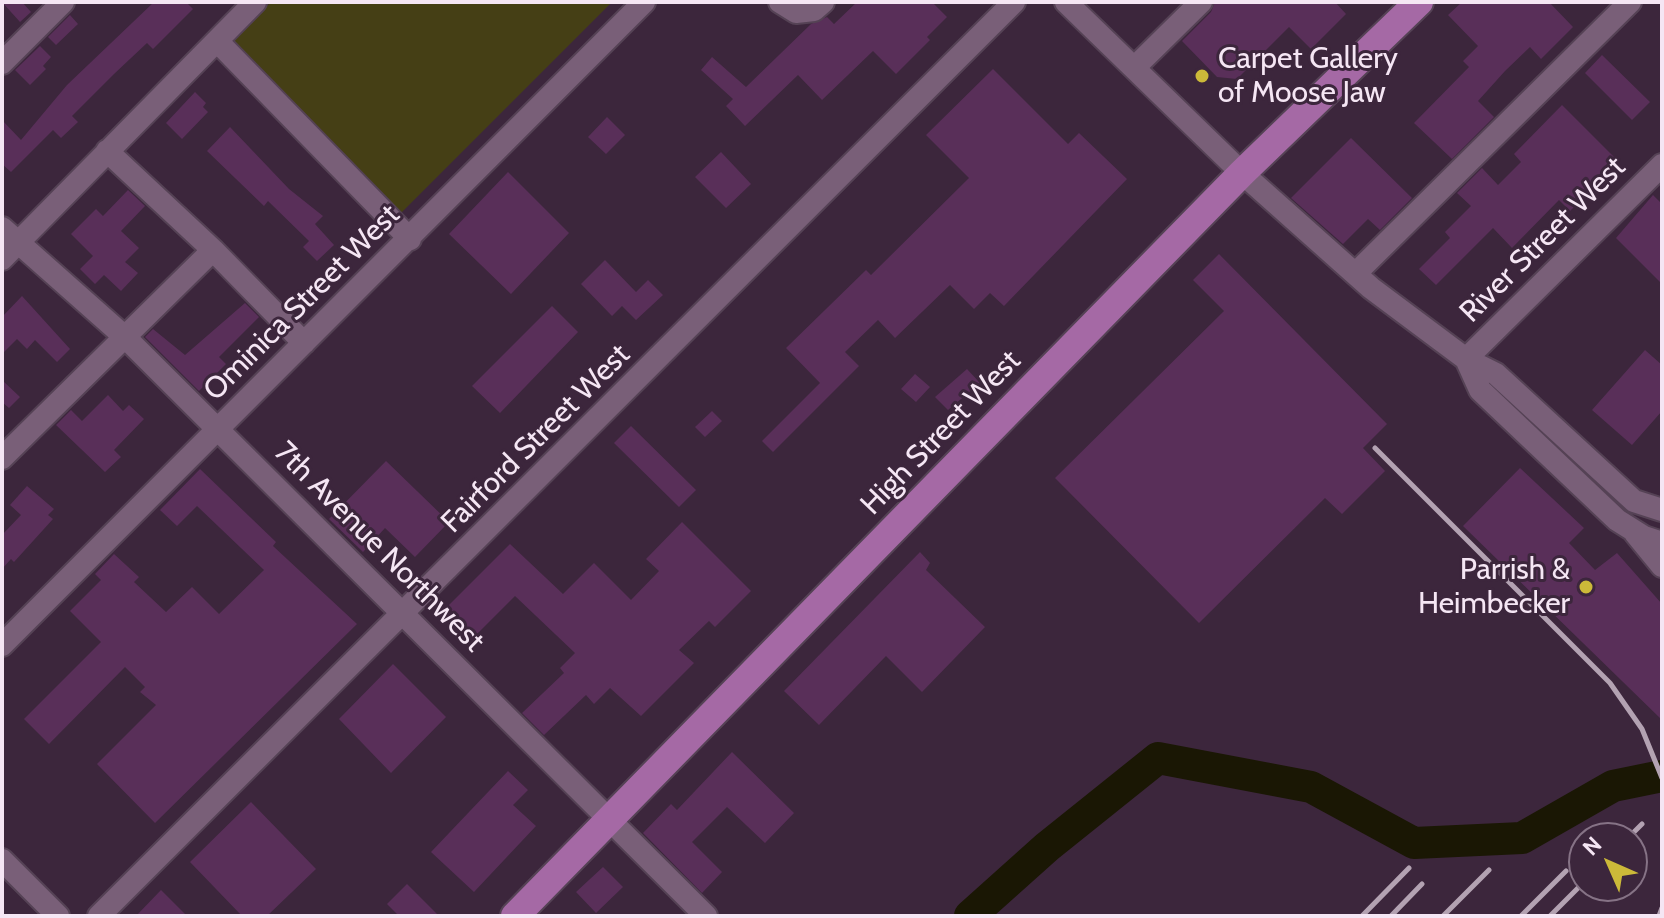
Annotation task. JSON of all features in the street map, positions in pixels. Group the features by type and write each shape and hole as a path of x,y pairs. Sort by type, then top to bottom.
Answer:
{"main road":[{"name":"High Street West","path":"515,916 1242,173 1419,2"}],"street":[{"path":"2,63 63,2"},
{"path":"7,243 107,151 255,2"},
{"name":"Ominica Street West","path":"2,645 644,2"},
{"path":"780,2 796,12 814,10 823,2"},
{"name":"Fairford Street West","path":"99,916 1014,2"},
{"path":"1066,2 1242,173 1357,272 1371,288 1466,359 1496,374 1652,508"},
{"path":"1134,68 1201,2"},
{"path":"1357,272 1630,2"},
{"path":"217,41 410,239"},
{"path":"107,151 213,250 304,343"},
{"name":"River Street West","path":"1466,359 1662,165"},
{"name":"7th Avenue Northwest","path":"7,243 126,338 706,916"},
{"path":"2,458 213,250"},
{"path":"1466,359 1480,390 1617,520 1635,532 1662,543"},
{"path":"1635,532 1662,566"},
{"path":"2,860 58,916"}],"shaded area":[{"path":"271,2 612,2 392,222 221,52"}],"building":[{"path":"2,2 22,2 31,12 20,22"},
{"path":"154,2 186,2 193,9 153,49 147,43 114,74 72,116 78,122 61,138 53,130 11,172 2,164 2,120 21,140 67,85"},
{"path":"857,2 932,2 947,17 927,37 930,40 896,74 873,51 822,100 798,75 745,126 726,106 733,99 701,70 712,57 746,87 811,24 827,17 834,24"},
{"path":"1215,2 1335,2 1346,14 1311,49 1289,27 1237,79 1217,77 1182,41 1211,12"},
{"path":"1462,2 1549,2 1573,27 1541,59 1530,47 1505,71 1478,101 1494,117 1452,159 1414,123 1469,67 1463,61 1478,46 1448,15"},
{"path":"70,15 78,24 56,45 48,37"},
{"path":"40,46 51,57 43,66 46,69 30,85 15,70"},
{"path":"1602,55 1650,102 1632,120 1585,73"},
{"path":"993,69 1068,144 1079,133 1127,179 1004,306 990,293 974,309 950,285 895,338 878,320 845,352 859,366 773,452 762,441 820,383 786,348 866,270 871,275 969,178 926,135"},
{"path":"195,92 206,103 203,107 208,112 182,139 166,123"},
{"path":"1562,105 1619,162 1570,211 1559,200 1512,248 1493,228 1436,285 1419,269 1450,238 1445,232 1471,206 1457,193 1482,168 1498,185 1521,162 1514,154"},
{"path":"607,117 625,135 606,154 588,137"},
{"path":"230,127 289,189 323,216 315,224 334,245 317,261 303,247 309,241 268,201 264,206 207,151"},
{"path":"1351,138 1412,198 1380,230 1368,219 1343,244 1291,198"},
{"path":"721,152 751,184 726,208 695,177"},
{"path":"508,172 569,233 511,294 449,234"},
{"path":"128,190 145,206 121,231 139,248 125,262 138,273 121,291 104,275 95,284 80,269 93,256 71,234 96,209 103,216"},
{"path":"1653,195 1662,204 1662,284 1616,238"},
{"path":"1219,254 1387,424 1363,448 1385,471 1342,514 1325,498 1199,623 1055,478 1224,311 1193,280"},
{"path":"605,260 636,292 648,280 663,295 636,320 622,306 612,316 581,284"},
{"path":"22,296 70,349 57,362 35,340 27,349 17,339 2,354 2,317"},
{"path":"245,303 259,317 219,357 226,364 199,391 145,337 153,329 185,355"},
{"path":"552,306 578,332 500,413 472,386"},
{"path":"1645,350 1662,365 1662,411 1632,445 1592,410"},
{"path":"967,369 980,383 948,410 935,397"},
{"path":"915,374 930,387 916,402 901,389"},
{"path":"2,380 20,397 9,408 2,402"},
{"path":"108,395 123,411 129,405 144,419 114,450 121,457 105,472 56,425 71,410 82,421"},
{"path":"712,411 722,421 705,437 695,427"},
{"path":"631,426 696,490 679,507 614,443"},
{"path":"386,461 449,522 415,557 385,528 363,552 329,519"},
{"name":"Parrish & Heimbecker","path":"1520,468 1584,528 1569,543 1595,570 1617,553 1662,604 1662,720 1463,526"},
{"path":"200,469 276,542 273,546 357,624 155,823 97,764 156,705 140,692 145,687 125,667 49,744 24,719 101,642 70,611 101,580 95,574 114,554 139,577 134,582 166,612 192,587 219,614 264,570 197,506 177,526 160,510"},
{"path":"27,486 54,509 48,515 53,519 14,562 11,559 2,569 2,535 21,515 10,505"},
{"path":"682,522 751,591 715,627 709,621 679,650 694,663 641,716 610,688 594,704 586,695 544,735 522,713 564,673 560,668 575,653 515,596 471,640 443,611 510,544 563,594 594,563 631,600 659,571 646,559"},
{"path":"920,552 930,563 926,570 985,627 922,692 886,656 819,725 784,691"},
{"path":"393,664 446,717 391,773 339,719"},
{"path":"732,752 794,813 765,843 727,807 692,842 722,872 702,893 643,833 671,804 677,810"},
{"path":"508,771 528,790 513,805 536,826 474,892 431,852"},
{"path":"251,802 316,869 267,916 242,916 190,862"},
{"path":"603,867 623,887 596,913 576,892"},
{"path":"407,884 439,916 399,916 387,904"},
{"path":"161,890 187,916 136,916"}],"waterway":[{"path":"970,916 1047,847 1158,758 1311,787 1414,843 1522,838 1613,786 1662,776"}],"railway":[{"path":"1375,448 1610,683 1642,729 1662,778"},
{"path":"1362,916 1409,868"},
{"path":"1443,916 1489,870"},
{"path":"1521,916 1566,871"},
{"path":"1391,916 1422,884"},
{"path":"1550,916 1568,898"},
{"path":"1659,916 1662,908"}],"place":[{"name":"Carpet Gallery of Moose Jaw","path":"1202,76"},
{"name":"Parrish & Heimbecker","path":"1586,587"}]}
